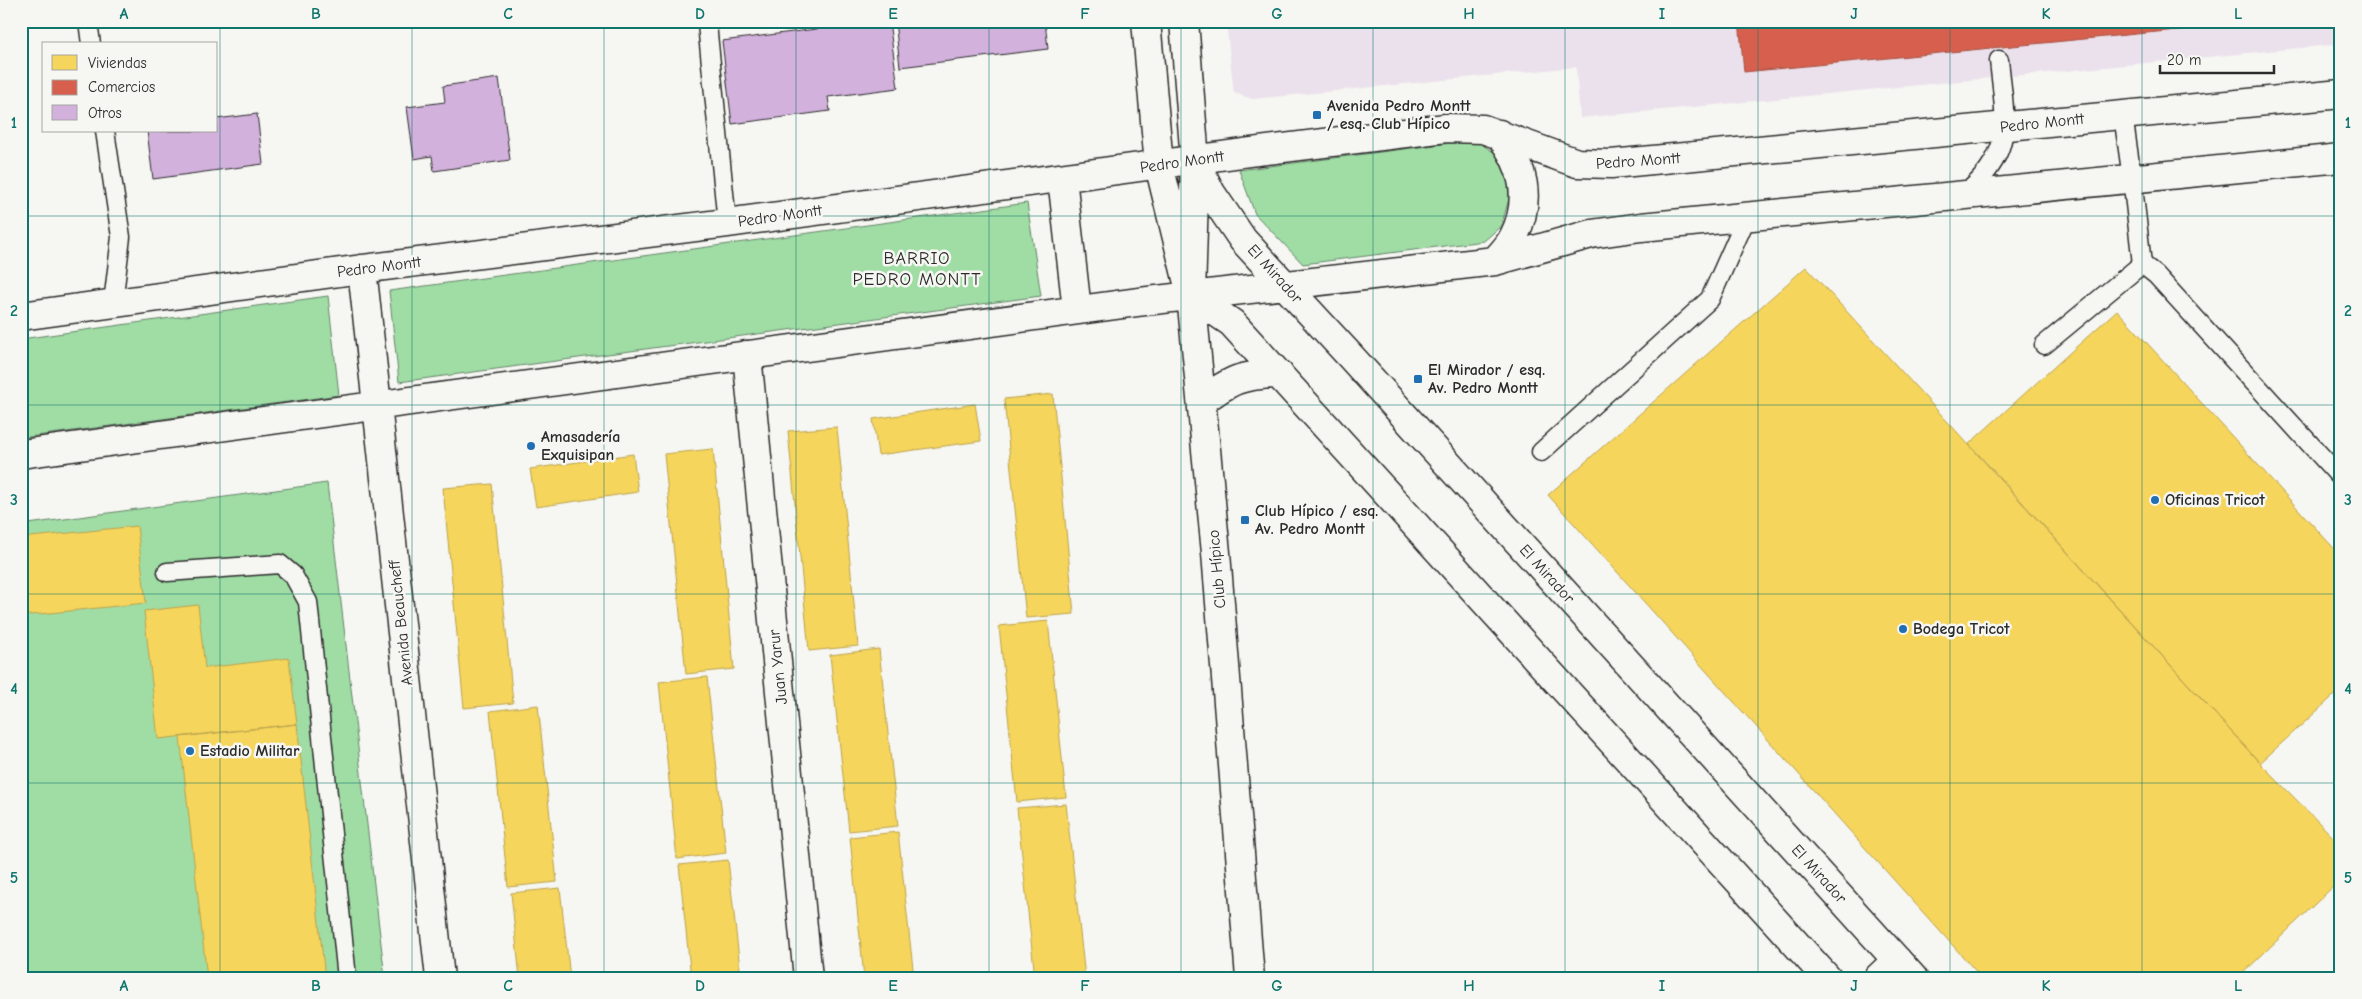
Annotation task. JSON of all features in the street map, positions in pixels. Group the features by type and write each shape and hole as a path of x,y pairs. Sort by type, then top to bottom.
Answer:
{"main road":[{"path":"1146,21 1159,165 1191,295 1232,323 1827,978"},
{"name":"Club Hípico","path":"1184,21 1195,161 1191,295 1216,552 1250,978"},
{"name":"Pedro Montt","path":"21,316 362,269 1446,128 1467,128 1499,134 1564,159 1593,165 2341,94"},
{"path":"1495,261 1514,237 1522,218 1525,198 1518,163 1510,148 1499,134"},
{"path":"21,454 1191,295 1495,261 1592,234 1641,226 2341,158"},
{"name":"El Mirador","path":"1195,161 1226,217 1283,284 1366,372 1896,972"},
{"path":"1062,178 1077,310"},
{"name":"Avenida Beaucheff","path":"362,269 440,978"},
{"name":"Juan Yarur","path":"747,355 808,978"},
{"path":"1202,401 1219,388 1244,376 1279,374"}],"lane":[{"path":"88,21 91,42"},
{"path":"707,24 727,223"},
{"path":"1964,195 1989,169 2000,147 2005,127 1999,60"},
{"path":"2123,115 2142,264 2156,275 2341,478"},
{"path":"105,132 121,237 113,303"},
{"path":"1540,452 1710,299 1747,216"},
{"path":"2044,345 2142,264"},
{"path":"167,572 280,564 293,575 308,602 347,978"}],"shaded area":[{"path":"1226,21 2341,21 2341,44 1580,118 1576,67 1253,99 1234,93"}],"green space":[{"path":"1475,140 1495,153 1508,168 1509,199 1501,226 1484,241 1303,264 1255,214 1239,170"},
{"path":"1027,203 1041,296 399,382 389,291"},
{"path":"328,296 339,395 21,438 21,339"},
{"name":"Estadio Militar","path":"327,483 385,978 21,978 21,525"}],"building: Viviendas":[{"name":"Bodega Tricot","path":"1806,267 2260,763 2341,845 2341,879 2238,978 1982,978 1548,495"},
{"name":"Oficinas Tricot","path":"2117,310 2341,556 2341,689 2260,763 1969,444"},
{"path":"1053,394 1074,614 1026,618 1004,399"},
{"path":"975,404 981,441 878,455 873,419"},
{"path":"837,427 858,646 809,651 788,431"},
{"path":"713,449 734,669 686,674 664,454"},
{"path":"633,454 638,492 536,507 530,469"},
{"path":"492,484 513,703 464,708 443,488"},
{"path":"137,526 146,603 21,616 21,538"},
{"path":"198,605 205,668 289,658 297,724 158,739 144,611"},
{"path":"1048,621 1066,797 1017,802 999,626"},
{"path":"879,649 898,826 849,831 830,655"},
{"path":"707,677 726,853 677,859 659,682"},
{"path":"538,705 557,882 508,887 490,711"},
{"path":"297,724 325,978 207,978 180,737"},
{"path":"1066,804 1085,978 1035,978 1017,808"},
{"path":"898,832 914,978 864,978 850,837"},
{"path":"728,860 741,978 691,978 679,865"},
{"path":"560,888 570,978 520,978 511,893"}],"building: Comercios":[{"path":"1739,21 2219,21 2219,26 1744,72"}],"building: Otros":[{"path":"889,21 898,88 828,97 830,111 732,124 722,41"},
{"path":"895,21 1045,21 1048,49 900,67"},
{"path":"499,78 510,160 434,171 432,156 414,159 407,107 445,102 443,86"},
{"path":"257,114 263,164 153,179 147,132 218,132 218,119"},
{"path":"21,144 28,193 21,194"}],"place":[{"name":"Avenida Pedro Montt / esq. Club Hípico","path":"1317,115"},
{"name":"El Mirador / esq. Av. Pedro Montt","path":"1418,379"},
{"name":"Amasadería Exquisipan","path":"531,446"},
{"name":"Oficinas Tricot","path":"2155,500"},
{"name":"Club Hípico / esq. Av. Pedro Montt","path":"1245,520"},
{"name":"Bodega Tricot","path":"1903,629"},
{"name":"Estadio Militar","path":"190,751"}],"district":[{"name":"BARRIO PEDRO MONTT","path":"917,268"}]}
